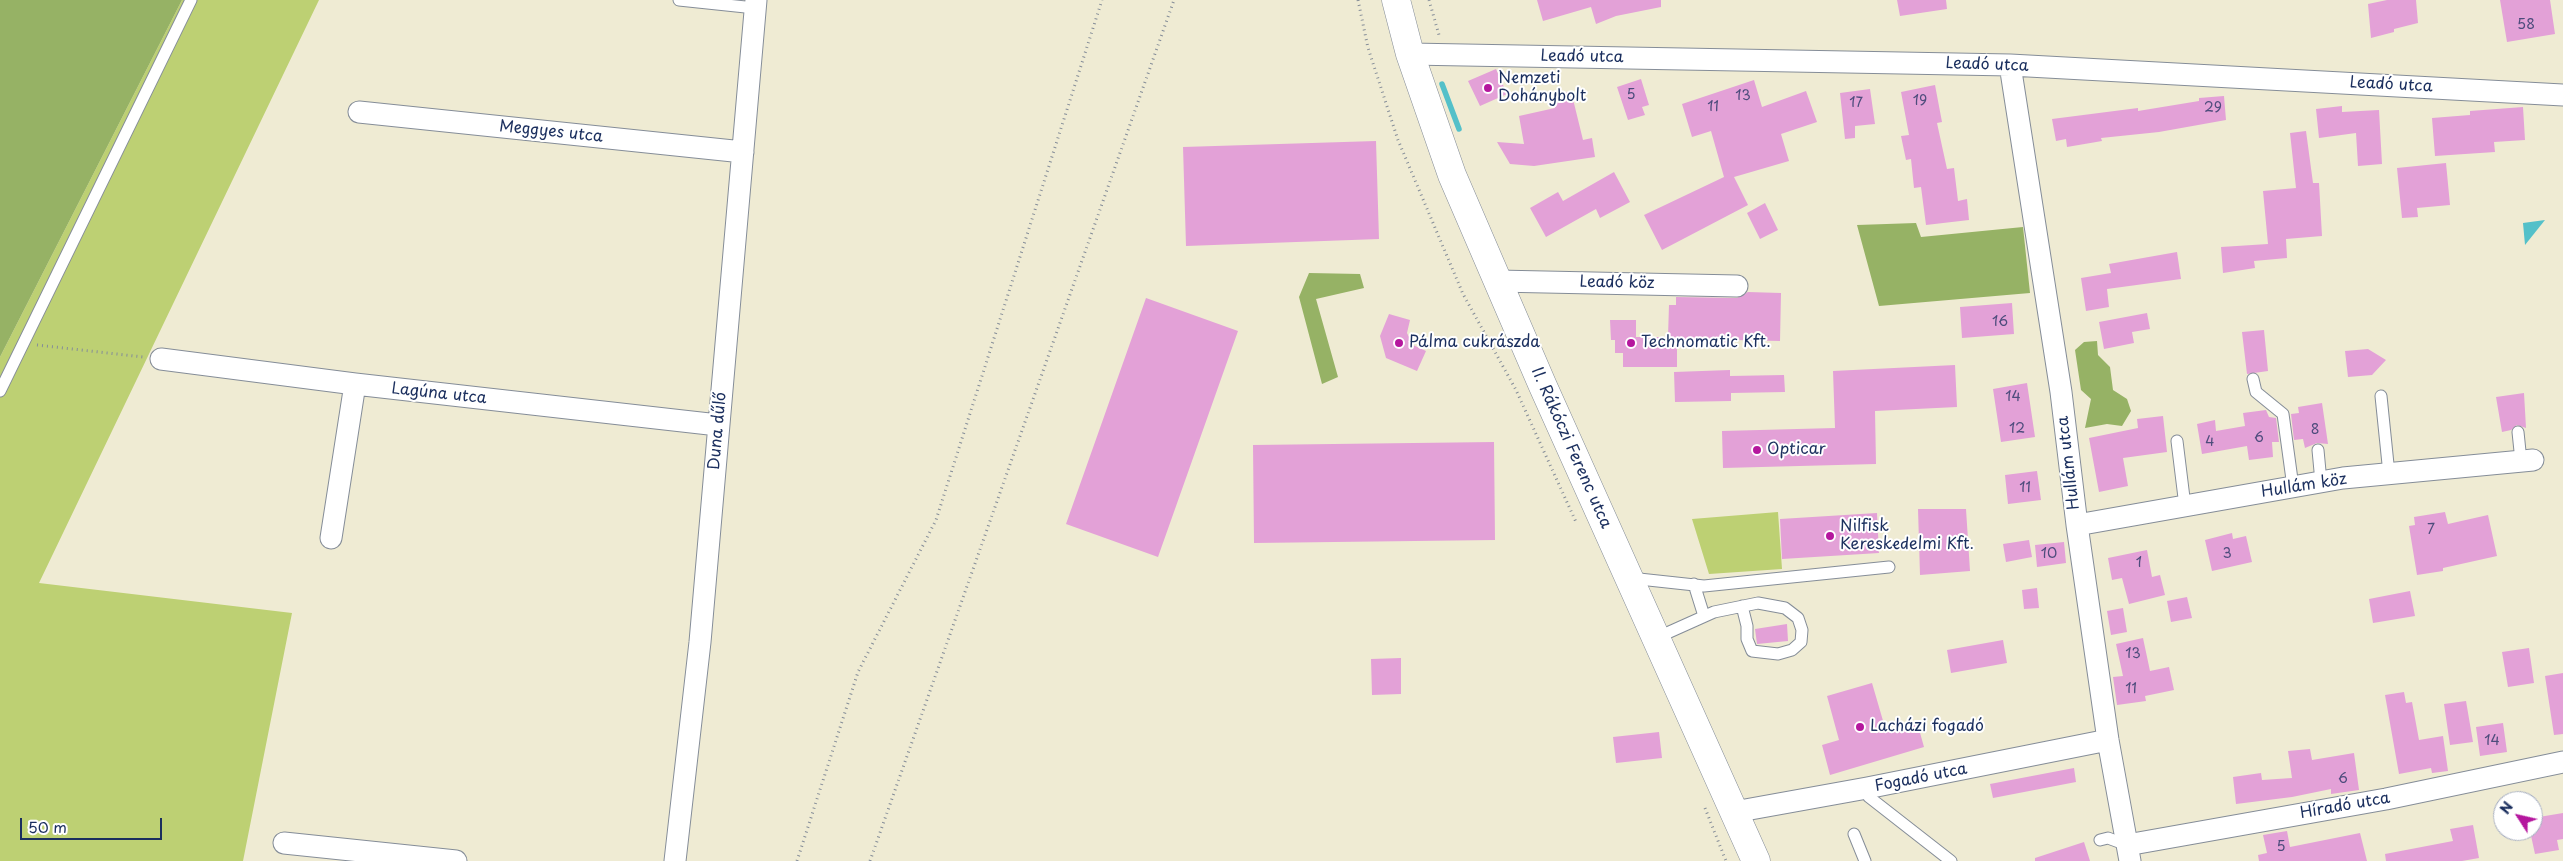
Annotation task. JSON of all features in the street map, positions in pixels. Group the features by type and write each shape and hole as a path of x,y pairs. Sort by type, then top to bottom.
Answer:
{"main road":[{"name":"II. Rákóczi Ferenc utca","path":"1396,0 1410,54 1452,176 1756,861"}],"street":[{"name":"Duna dűlő","path":"675,861 700,642 755,4"},
{"name":"Leadó utca","path":"1410,54 2010,65 2208,77 2546,92 2563,95"},
{"name":"Hullám utca","path":"2010,65 2060,392 2076,525 2108,740 2128,853"},
{"name":"Meggyes utca","path":"359,112 742,152"},
{"name":"Leadó köz","path":"1497,281 1737,286"},
{"name":"Lagúna utca","path":"161,359 355,384 718,424"},
{"path":"331,538 355,384"},
{"name":"Hullám köz","path":"2076,525 2320,482 2527,460"},
{"name":"Fogadó utca","path":"1734,812 1867,788 2108,740"},
{"name":"Híradó utca","path":"2128,853 2563,762"},
{"path":"284,843 456,861"}],"lane":[{"path":"0,391 191,0"},
{"path":"679,0 755,4"},
{"path":"2253,379 2256,392 2283,414 2293,487"},
{"path":"2381,396 2389,474"},
{"path":"2518,432 2527,460"},
{"path":"2177,441 2185,506"},
{"path":"2318,450 2320,482"},
{"path":"1629,578 1704,586 1889,567"},
{"path":"1694,584 1704,616"},
{"path":"1656,638 1704,616 1742,606 1758,603 1785,608 1798,618 1802,630 1801,642 1792,650 1778,654 1752,651 1747,639 1747,626 1742,606"},
{"path":"1867,788 1869,797 1952,861"},
{"path":"1854,834 1865,861"},
{"path":"2100,840 2108,838 2128,853"}],"path":[{"path":"797,861 858,672 936,520 1102,0"},
{"path":"870,861 1174,0"},
{"path":"1358,0 1368,48 1398,140 1463,294 1516,390"},
{"path":"1430,0 1444,54"},
{"path":"23,344 161,359"}],"green space":[{"path":"0,0 182,0 0,357"},
{"path":"182,0 319,0 39,583 292,613 243,861 0,861 0,357"},
{"path":"1916,223 1921,237 2023,227 2030,293 1879,306 1857,225"},
{"path":"1309,273 1360,274 1364,288 1316,299 1338,377 1322,384 1299,297"},
{"path":"2097,341 2098,355 2110,367 2113,390 2127,399 2131,411 2122,426 2107,424 2085,428 2091,399 2081,390 2075,350 2084,342"},
{"path":"1778,512 1782,569 1709,574 1692,519"}],"water":[{"path":"2545,220 2525,245 2523,223"}],"building":[{"path":"1537,0 1661,0 1661,7 1616,16 1596,24 1591,7 1543,21"},
{"path":"1897,0 1946,0 1947,9 1900,16"},
{"path":"2387,0 2416,0 2418,23 2394,29 2394,32 2371,38 2368,4"},
{"path":"2500,0 2550,0 2555,34 2507,42"},
{"name":"Nemzeti Dohánybolt","path":"1496,69 1507,94 1480,106 1468,81"},
{"path":"1641,79 1649,105 1642,107 1645,115 1628,120 1617,87"},
{"path":"1754,80 1762,107 1806,91 1817,122 1781,134 1789,161 1734,177 1748,205 1662,250 1644,215 1724,177 1711,131 1692,137 1682,104"},
{"path":"1935,85 1942,122 1937,123 1947,169 1954,168 1958,201 1967,199 1969,220 1926,225 1921,187 1914,188 1911,159 1906,160 1901,136 1909,135 1901,92"},
{"path":"1870,89 1875,124 1855,126 1855,138 1845,139 1840,93"},
{"path":"1571,91 1583,140 1592,138 1595,157 1534,166 1510,164 1497,142 1524,144 1519,116 1555,108 1552,96"},
{"path":"2224,96 2226,120 2159,132 2101,138 2102,141 2067,147 2066,139 2056,141 2052,119 2138,108 2138,111 2199,101 2199,98"},
{"path":"2342,106 2342,112 2379,110 2382,164 2358,166 2356,133 2319,138 2316,109"},
{"path":"2523,107 2525,140 2494,142 2495,152 2435,156 2432,118 2470,115 2470,111"},
{"path":"2306,131 2313,183 2319,183 2322,236 2286,239 2287,258 2254,261 2255,268 2223,273 2221,247 2268,244 2263,191 2296,188 2290,133"},
{"path":"1376,141 1379,239 1186,246 1183,147"},
{"path":"2446,163 2450,205 2417,208 2418,217 2402,218 2397,168"},
{"path":"1614,172 1630,202 1600,218 1596,209 1546,237 1530,208 1558,192 1563,201"},
{"path":"1765,203 1778,230 1760,239 1747,213"},
{"path":"2177,252 2181,279 2107,289 2109,307 2086,311 2081,278 2111,273 2109,264"},
{"path":"1748,292 1781,293 1780,341 1734,340 1734,343 1677,341 1677,367 1623,367 1623,353 1615,353 1615,340 1611,340 1610,320 1636,320 1636,337 1668,337 1669,305 1676,305 1676,297 1737,298"},
{"path":"1146,298 1238,331 1158,557 1066,524"},
{"path":"2012,303 2014,334 1962,338 1960,307"},
{"path":"2147,313 2150,329 2132,332 2134,343 2104,349 2099,322"},
{"path":"1389,314 1410,320 1407,333 1413,345 1426,351 1417,371 1386,358 1380,336"},
{"path":"2264,330 2268,371 2247,374 2242,332"},
{"path":"2368,349 2386,360 2372,375 2348,377 2345,351"},
{"path":"1955,365 1957,407 1875,411 1876,464 1723,468 1722,431 1835,428 1833,371"},
{"path":"1730,370 1730,376 1784,375 1785,392 1731,393 1731,401 1675,402 1674,372"},
{"path":"2027,383 2035,437 2001,442 1993,389"},
{"path":"2524,393 2526,428 2517,425 2511,430 2502,432 2496,397"},
{"path":"2322,403 2328,444 2317,443 2305,448 2303,439 2294,440 2291,414 2299,413 2298,407"},
{"path":"2266,410 2269,417 2276,418 2279,442 2272,442 2273,457 2249,460 2247,446 2202,454 2197,424 2215,420 2216,431 2245,426 2243,413"},
{"path":"2163,416 2167,452 2123,458 2128,486 2099,492 2089,438 2138,428 2137,419"},
{"path":"1494,442 1495,540 1254,543 1253,445"},
{"path":"2037,471 2041,500 2008,504 2005,475"},
{"path":"1918,509 1966,509 1970,571 1920,575"},
{"path":"2445,512 2448,524 2488,515 2497,556 2443,568 2443,571 2417,575 2409,526 2415,525 2414,517"},
{"name":"Nilfisk Kereskedelmi Kft.","path":"1877,513 1879,553 1782,559 1780,519"},
{"path":"2232,533 2233,539 2246,536 2252,562 2212,571 2205,540"},
{"path":"2029,540 2032,557 2006,562 2003,544"},
{"path":"2064,542 2066,563 2037,567 2035,545"},
{"path":"2147,550 2152,577 2160,575 2165,595 2129,604 2122,578 2112,580 2108,558"},
{"path":"2037,588 2039,608 2024,609 2022,590"},
{"path":"2410,591 2415,616 2373,623 2369,599"},
{"path":"2187,597 2192,618 2171,622 2167,601"},
{"path":"2123,608 2127,632 2111,635 2107,611"},
{"path":"1787,624 1788,641 1757,644 1755,629"},
{"path":"2143,638 2150,671 2169,667 2174,690 2145,696 2146,701 2117,705 2113,677 2123,676 2116,644"},
{"path":"2003,640 2007,663 1951,673 1947,650"},
{"path":"2529,648 2534,683 2508,687 2502,652"},
{"path":"1401,658 1401,694 1372,695 1371,659"},
{"path":"2563,673 2563,734 2554,735 2545,676"},
{"name":"Lacházi fogadó","path":"1872,683 1886,731 1917,722 1924,747 1830,775 1822,745 1839,740 1827,696"},
{"path":"2404,692 2406,703 2412,702 2419,740 2443,736 2448,771 2432,773 2431,768 2399,774 2385,695"},
{"path":"2466,701 2473,742 2450,745 2444,704"},
{"path":"2503,723 2507,752 2480,756 2476,727"},
{"path":"1659,732 1662,758 1616,763 1613,737"},
{"path":"2310,749 2312,760 2354,753 2359,790 2331,794 2331,789 2292,797 2236,804 2233,777 2261,773 2262,780 2292,778 2288,751"},
{"path":"2074,768 2076,782 1993,798 1990,784"},
{"path":"2563,813 2563,839 2557,840 2559,850 2535,854 2532,841 2543,841 2543,816"},
{"path":"2473,825 2479,858 2462,861 2386,861 2385,854 2453,841 2450,829"},
{"path":"2287,831 2290,847 2360,833 2367,861 2259,861 2258,855 2267,853 2263,835"},
{"path":"2084,842 2090,861 2035,861 2035,858"}],"waterway":[{"path":"1442,84 1459,129"}],"place":[{"name":"Nemzeti Dohánybolt","path":"1488,88"},
{"name":"Pálma cukrászda","path":"1399,343"},
{"name":"Technomatic Kft.","path":"1631,343"},
{"name":"Opticar","path":"1757,450"},
{"name":"Nilfisk Kereskedelmi Kft.","path":"1830,536"},
{"name":"Lacházi fogadó","path":"1860,727"}]}
